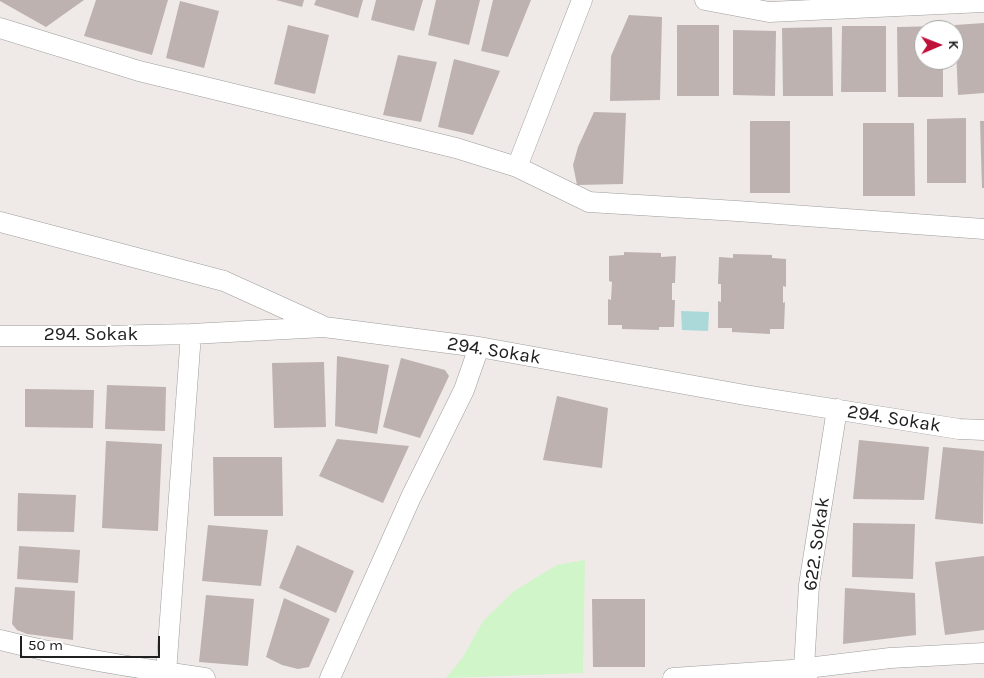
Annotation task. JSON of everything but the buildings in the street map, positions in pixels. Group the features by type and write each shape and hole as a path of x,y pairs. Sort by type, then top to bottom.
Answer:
{"street":[{"path":"517,167 582,0"},
{"path":"705,0 769,12 984,2"},
{"path":"0,28 139,71 456,148 517,167 589,202 984,229"},
{"path":"0,222 224,281 324,327"},
{"name":"294. Sokak","path":"0,336 191,334 324,327 479,347 745,395 959,429 984,430"},
{"path":"166,672 191,334"},
{"path":"330,678 411,497 464,390 479,347"},
{"name":"622. Sokak","path":"805,673 809,585 837,410"},
{"path":"0,640 32,648 205,678"},
{"path":"673,678 805,673 890,658 984,653"}],"green space":[{"path":"585,560 583,673 446,678 463,657 483,621 514,591 557,565"}],"water":[{"path":"681,311 709,312 708,331 682,330"}]}
